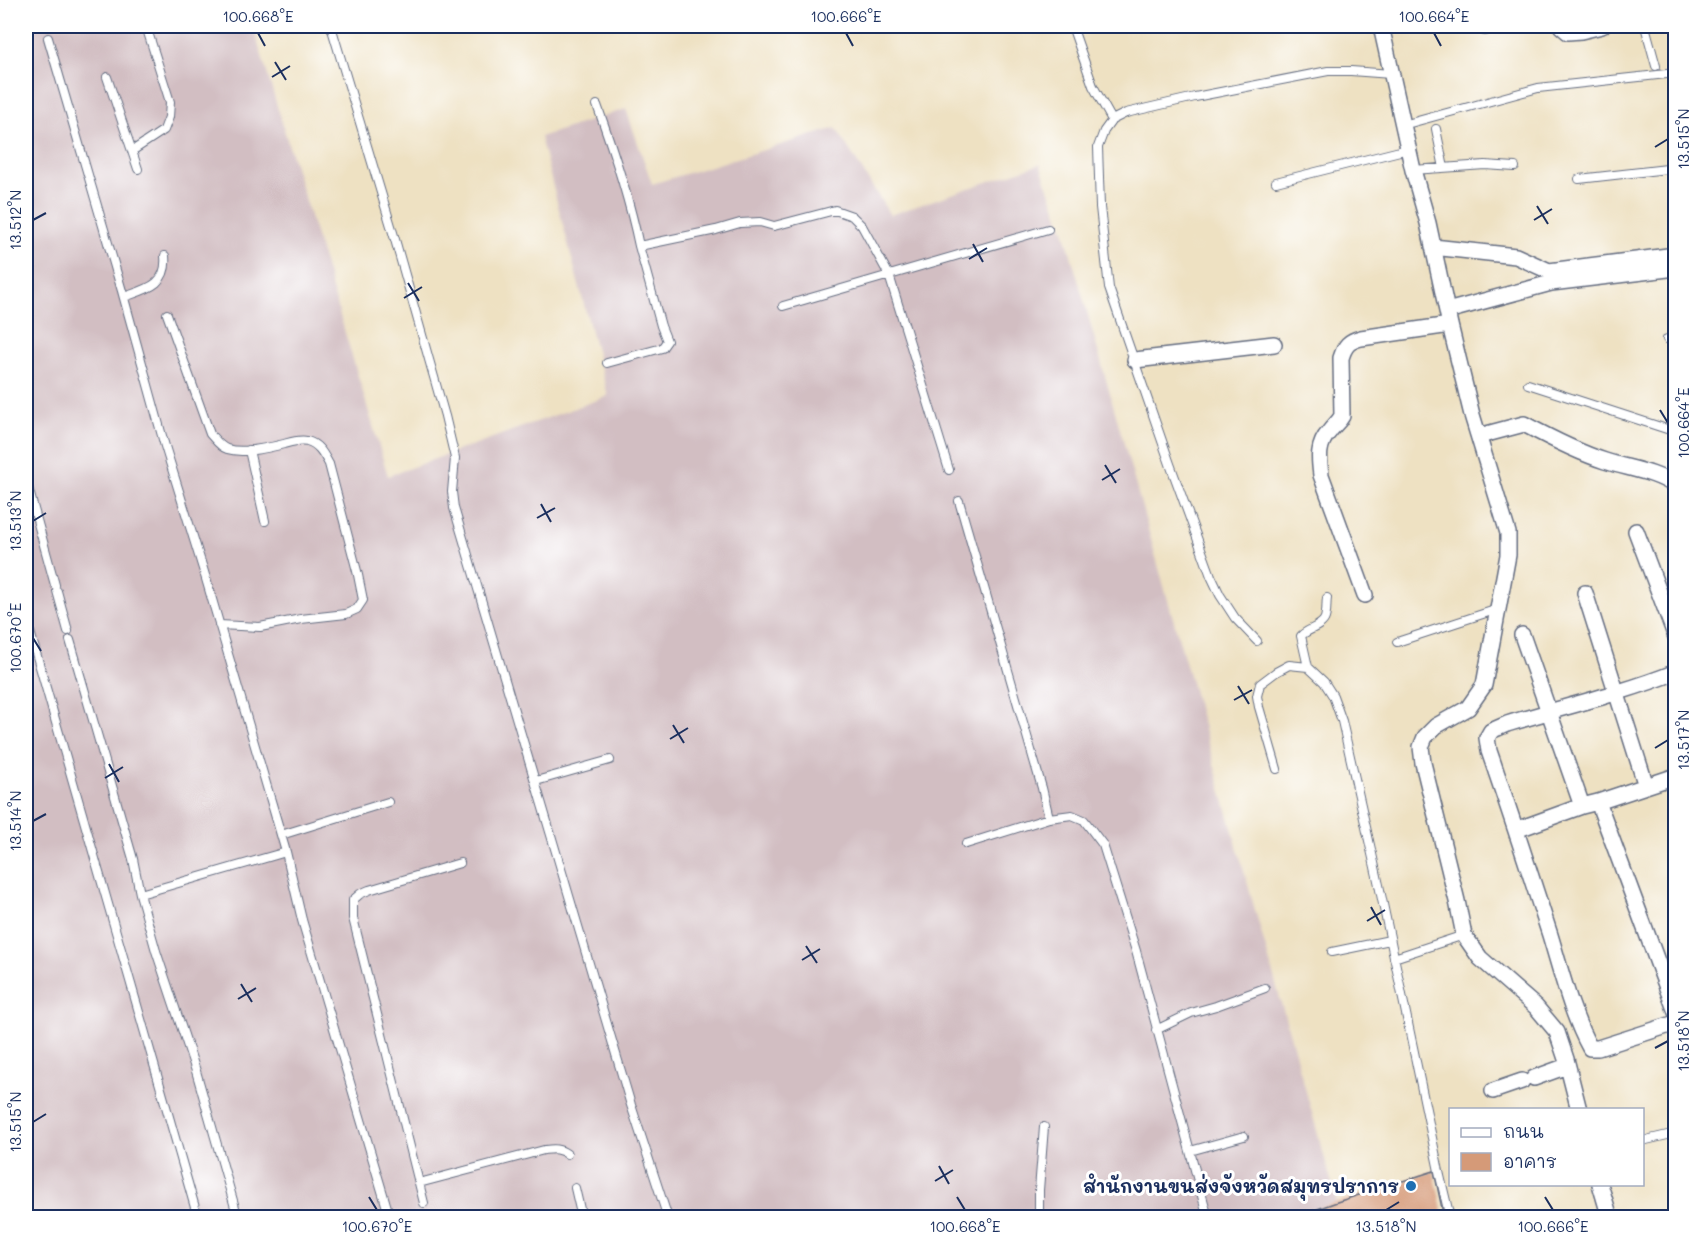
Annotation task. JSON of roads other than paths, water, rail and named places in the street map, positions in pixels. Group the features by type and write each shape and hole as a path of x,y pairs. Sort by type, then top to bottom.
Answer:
{"street":[{"path":"1381,26 1448,318 1479,436 1508,533 1508,555 1484,685 1468,708 1436,726 1425,737 1421,747 1423,763 1464,935 1480,958 1536,1007 1557,1032 1578,1108"},
{"path":"1561,26 1568,32 1602,26"},
{"path":"1433,247 1516,255 1549,272 1676,255"},
{"path":"1365,595 1321,475 1318,454 1327,433 1342,416 1341,358 1350,340 1448,318 1551,283 1676,268"},
{"path":"1135,360 1274,344"},
{"path":"1479,436 1524,424 1574,449 1605,461 1665,478 1676,486"},
{"path":"1636,531 1676,637"},
{"path":"1585,592 1646,786"},
{"path":"1522,635 1581,806"},
{"path":"1676,672 1617,693 1507,724 1491,731 1486,738 1568,993 1590,1048 1598,1048 1676,1023"},
{"path":"1516,830 1581,806 1676,776"},
{"path":"1598,802 1676,1012"},
{"path":"1493,1091 1567,1066"},
{"path":"1600,1186 1610,1218"}],"lane":[{"path":"132,151 164,129 169,117 170,102 146,26"},
{"path":"331,26 445,417 455,458 452,492 454,508 631,1104 668,1218"},
{"path":"1072,26 1094,86 1112,120"},
{"path":"1645,26 1656,66"},
{"path":"48,39 124,297 164,443 286,852 306,931 390,1218"},
{"path":"1257,641 1235,618 1211,576 1109,288 1100,207 1098,147 1104,131 1112,120 1126,113 1329,71 1351,70 1391,74"},
{"path":"1402,124 1538,88 1676,73"},
{"path":"107,77 138,169"},
{"path":"597,105 622,177 661,326 667,340 662,348 607,363"},
{"path":"1436,129 1444,168"},
{"path":"1276,182 1408,149"},
{"path":"1413,170 1485,165 1515,167"},
{"path":"1579,179 1676,168"},
{"path":"639,246 740,223 760,222 774,226 836,210 852,216 862,226 889,275 949,470"},
{"path":"783,306 1048,229"},
{"path":"124,297 146,289 161,279 166,268 165,256"},
{"path":"167,314 210,434 220,445 227,449 249,450 306,441 323,452 329,464 363,600 357,609 346,614 300,619 260,627 219,625"},
{"path":"1528,384 1676,432"},
{"path":"249,450 265,520"},
{"path":"26,480 68,631"},
{"path":"959,501 1049,818"},
{"path":"1327,598 1326,617 1323,622 1301,636 1308,667 1324,682 1333,696 1342,722 1450,1218"},
{"path":"1396,642 1498,609"},
{"path":"26,618 198,1218"},
{"path":"70,640 133,859 156,951 196,1071 238,1218"},
{"path":"1276,769 1259,707 1257,696 1260,684 1289,665 1308,667"},
{"path":"536,781 609,760"},
{"path":"281,835 388,802"},
{"path":"966,844 1049,818 1071,815 1084,820 1103,845 1136,951 1208,1218"},
{"path":"140,894 286,852"},
{"path":"424,1203 353,918 353,900 369,890 460,863"},
{"path":"1394,958 1464,935"},
{"path":"1332,952 1390,940"},
{"path":"1156,1030 1191,1013 1265,988"},
{"path":"1040,1218 1039,1190 1044,1126"},
{"path":"1644,1141 1676,1133"},
{"path":"1190,1151 1245,1136"},
{"path":"418,1183 544,1150 562,1150 567,1154"},
{"path":"575,1188 582,1218"}],"place":[{"name":"สำนักงานขนส่งจังหวัดสมุทรปราการ","path":"1411,1186"}]}
